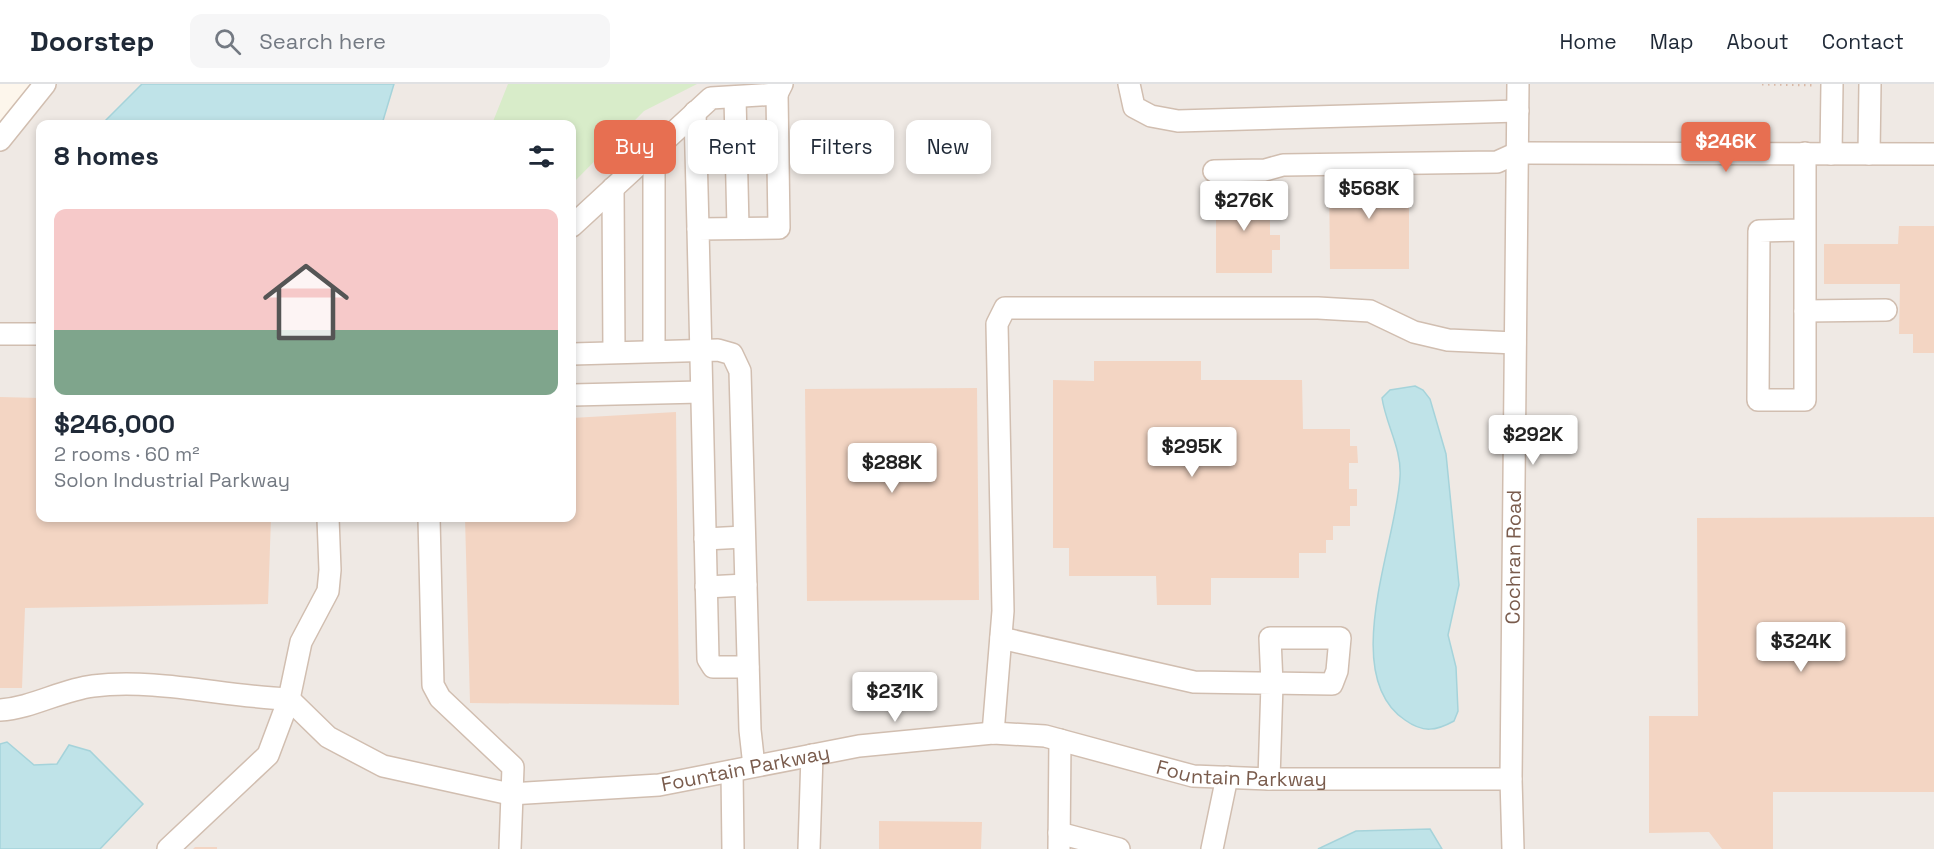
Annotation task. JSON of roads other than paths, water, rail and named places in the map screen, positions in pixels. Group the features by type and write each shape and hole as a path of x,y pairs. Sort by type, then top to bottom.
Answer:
{"street":[{"path":"0,140 45,84"},
{"path":"1129,84 1134,107 1151,116 1178,121 1518,111"},
{"name":"Cochran Road","path":"1513,849 1510,779 1518,84"},
{"path":"1869,154 1870,84"},
{"path":"1831,154 1832,85"},
{"path":"676,130 711,98 735,97 780,89 779,228 698,229"},
{"path":"735,97 738,228"},
{"path":"695,112 708,659 713,667 748,667"},
{"path":"1214,171 1265,170 1283,165 1497,162 1517,153 1934,154"},
{"path":"1805,153 1805,230 1805,400 1758,400 1759,231 1805,230"},
{"path":"576,222 628,174"},
{"path":"654,174 654,351"},
{"path":"613,188 614,352"},
{"path":"993,733 1003,611 997,324 1005,308 1318,308 1370,311 1414,332 1448,340 1515,343"},
{"path":"1805,311 1886,310"},
{"path":"0,334 36,334"},
{"path":"576,354 700,350 732,354 740,371 748,667 754,766"},
{"path":"576,395 701,392"},
{"path":"168,849 268,755 289,699 301,642 328,591 328,522"},
{"path":"429,522 433,685 440,698 513,767 510,794 510,849"},
{"path":"705,539 744,537"},
{"path":"706,587 746,585"},
{"path":"1001,638 1194,682 1272,684 1269,779"},
{"path":"0,710 25,706 92,686 144,686 213,691 242,697 289,699"},
{"name":"Fountain Parkway","path":"289,699 328,737 383,766 510,794 659,785 859,746 993,733 1045,736 1193,776 1269,779 1510,779"},
{"path":"1060,740 1059,841 1119,849"},
{"path":"809,849 812,755"},
{"path":"732,771 733,849"},
{"path":"1212,849 1227,777"}],"water":[{"path":"142,84 394,84 383,120 106,120"},
{"path":"1415,386 1423,390 1430,399 1446,454 1459,585 1448,635 1456,667 1458,711 1454,721 1435,729 1424,729 1405,720 1385,699 1376,672 1373,640 1376,606 1397,504 1400,477 1399,457 1382,398 1390,390"},
{"path":"7,742 34,765 57,764 69,745 90,751 143,804 100,849 0,849 0,744"},
{"path":"1430,829 1442,849 1318,849 1356,831"}]}
